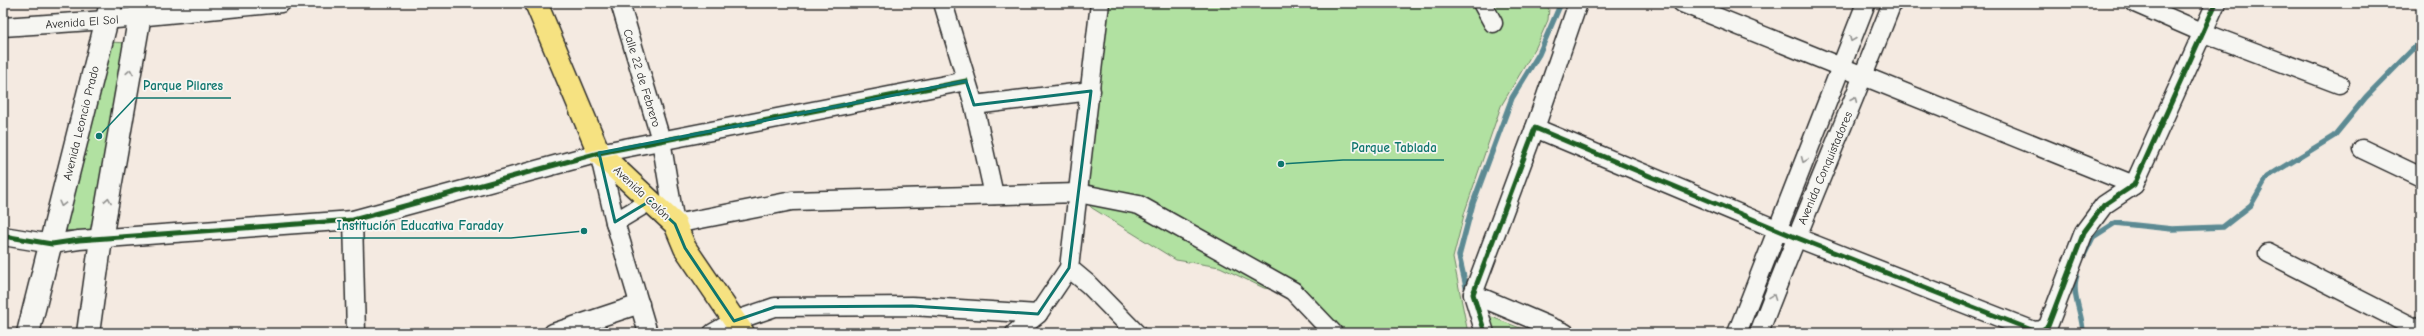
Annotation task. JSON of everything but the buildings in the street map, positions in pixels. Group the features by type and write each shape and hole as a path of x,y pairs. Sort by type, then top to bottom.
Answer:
{"main road":[{"name":"Avenida Colón","path":"536,3 599,152 675,224 685,248 738,327"},
{"path":"88,333 101,239 141,10"},
{"name":"Avenida Leoncio Prado","path":"28,333 52,244 109,12"}],"street":[{"name":"Avenida El Sol","path":"3,27 109,12 281,3"},
{"name":"Calle 22 de Febrero","path":"620,3 661,140 675,224"},
{"path":"943,3 974,105 994,195"},
{"path":"1015,333 1038,314 1069,268 1091,91 1100,3"},
{"path":"1482,3 1494,23"},
{"path":"1485,333 1473,294 1535,128 1578,3"},
{"path":"1682,3 1863,78 2134,185"},
{"name":"Avenida Conquistadores","path":"1736,333 1866,3"},
{"name":"Avenida Conquistadores","path":"1759,333 1795,237 1863,78 1892,3"},
{"path":"2135,3 2204,32 2339,84"},
{"path":"1535,128 1795,237 2039,331 2048,326 2084,232 2104,205 2134,185 2216,3"},
{"path":"3,236 52,244 353,220 599,152 966,81"},
{"path":"974,105 1091,91"},
{"path":"2362,149 2421,177"},
{"path":"599,152 616,222 648,333"},
{"path":"675,224 792,201 1078,193 1139,205 1293,291 1333,333"},
{"path":"616,222 650,201"},
{"path":"353,220 356,333"},
{"path":"2268,252 2421,331"},
{"path":"1069,268 1088,284 1136,333"},
{"path":"1473,294 1565,333"},
{"path":"552,333 640,304"},
{"path":"713,333 738,327 775,307 912,306 1038,314"}],"highlighted area":[{"path":"966,81 974,105 1091,91 1069,268 1038,314 912,306 775,307 734,321 685,248 675,224 650,201 615,222 599,153"}],"green space":[{"path":"1106,3 1523,3 1549,8 1548,20 1536,47 1501,106 1465,211 1453,258 1468,333 1342,333 1302,294 1264,288 1220,267 1176,260 1092,208 1074,191"},
{"path":"107,42 130,43 92,233 64,230"},
{"path":"1489,316 1533,333 1492,333"}],"waterway":[{"path":"1468,295 1459,256 1473,203 1512,98 1539,54 1561,3"},
{"path":"2084,255 2093,237 2115,223 2172,229 2223,227 2251,205 2267,177 2334,136 2366,97 2421,41"},
{"path":"2077,275 2075,289 2083,333"}],"cycle path":[{"path":"1485,333 1473,294 1535,128 1795,237 2034,331 2042,330 2048,326 2084,232 2104,205 2134,185 2216,3"},
{"path":"3,236 52,244 79,240 353,220 599,153 966,81"}],"place":[{"name":"Parque Pilares","path":"99,136"},
{"name":"Parque Tablada","path":"1281,164"},
{"name":"Institución Educativa Faraday","path":"584,231"}]}
